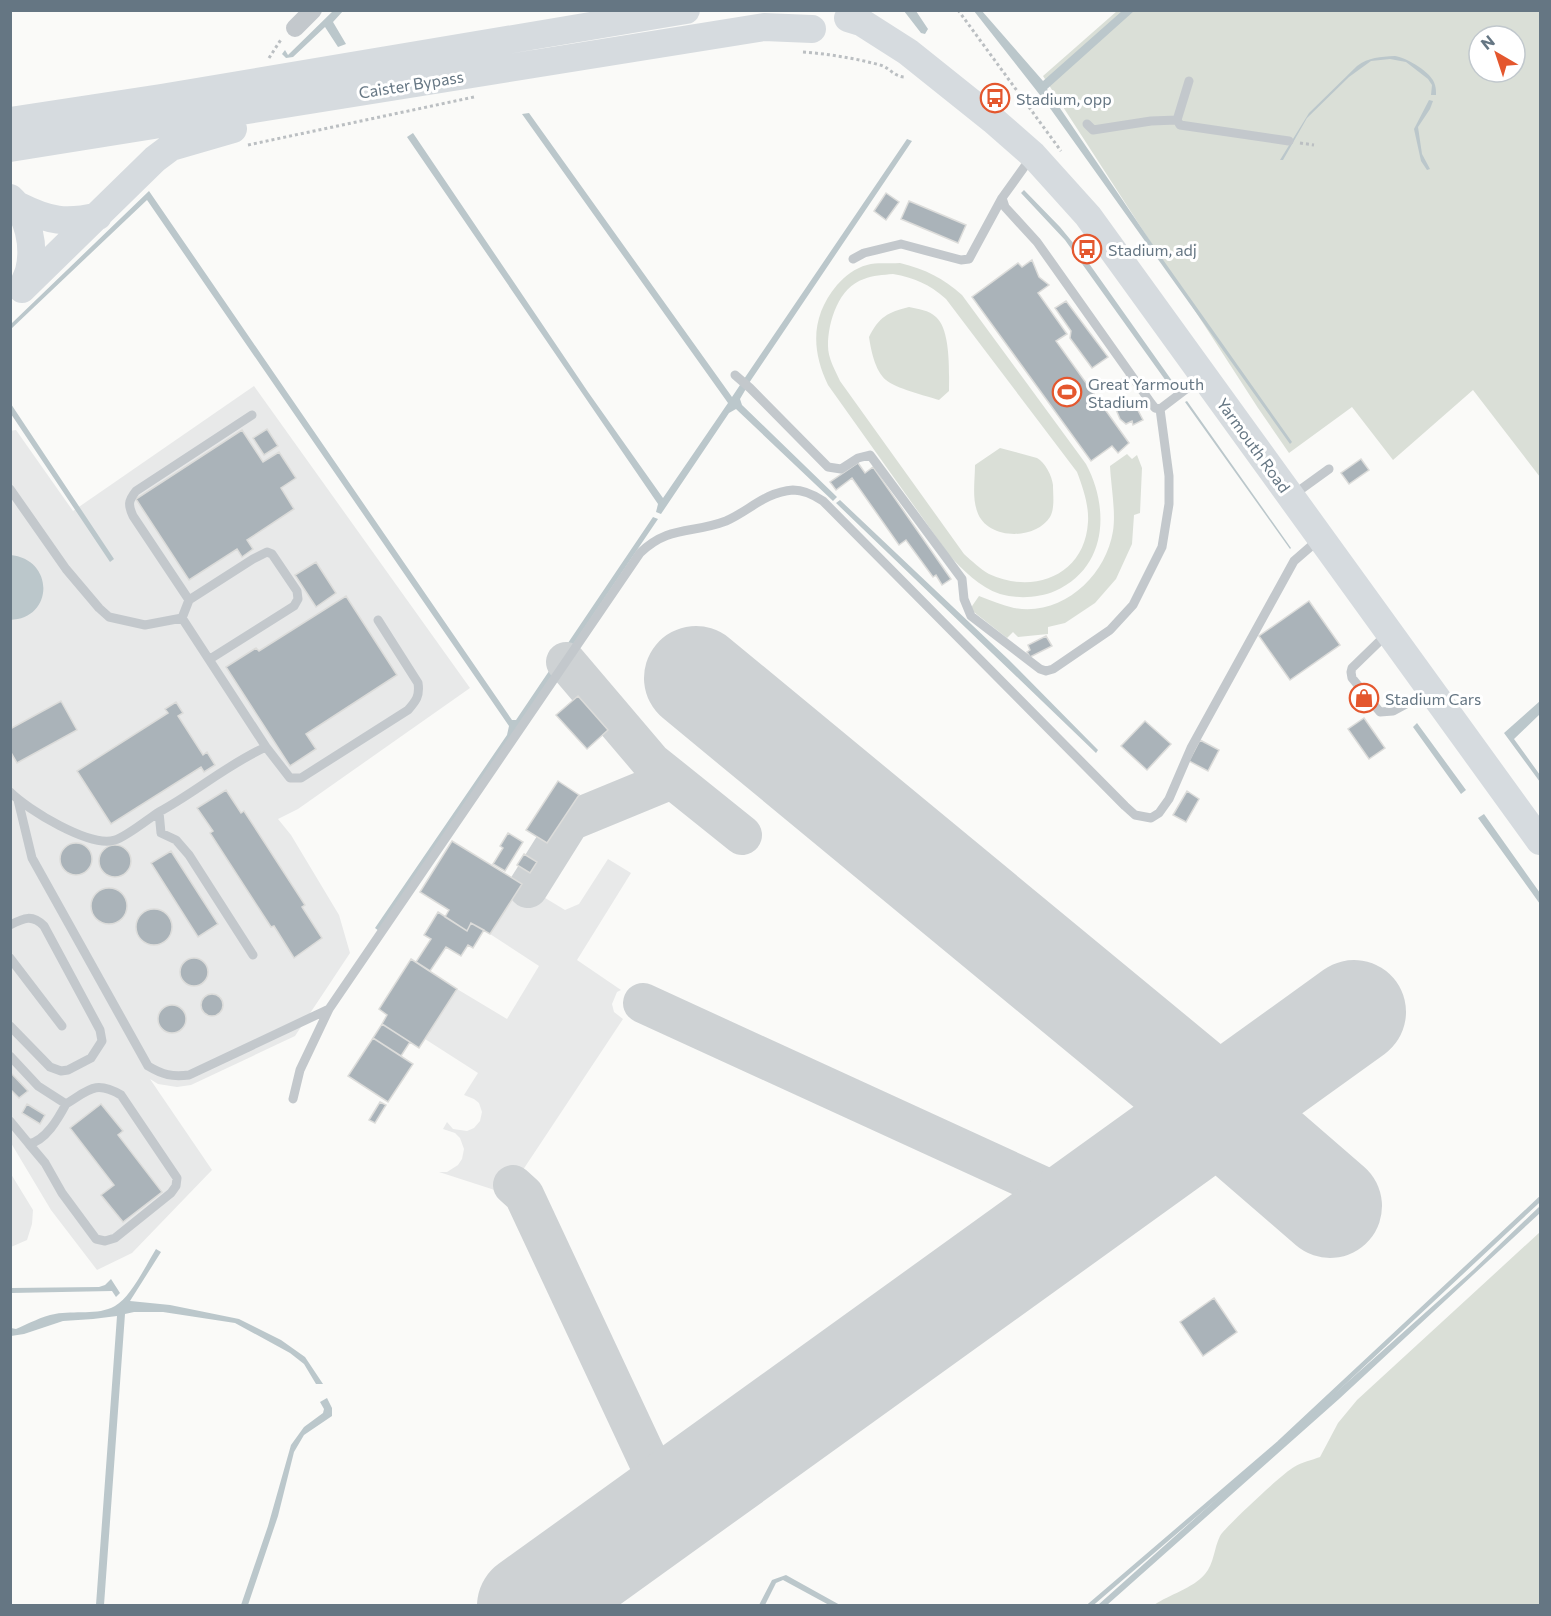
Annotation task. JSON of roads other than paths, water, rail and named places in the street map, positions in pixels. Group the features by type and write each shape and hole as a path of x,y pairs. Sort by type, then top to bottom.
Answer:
{"main road":[{"name":"Caister Bypass","path":"10,122 686,10"},
{"name":"Caister Bypass","path":"10,148 764,27 827,32 836,29 849,14"},
{"name":"Yarmouth Road","path":"849,14 908,52 993,120 1033,155 1088,216 1540,841"},
{"path":"16,294 155,159 171,147 409,84"},
{"path":"15,202 37,215 57,221 76,221 98,216"},
{"path":"15,202 28,231 32,249 29,271 16,294"}],"street":[{"path":"295,28 313,10"}],"lane":[{"path":"1188,81 1177,120 1180,125 1292,142"},
{"path":"1088,124 1093,130 1151,121 1177,120"},
{"path":"853,259 872,251 901,244 961,260 969,259 1002,198 1033,155"},
{"path":"1002,198 1005,207 1037,242 1151,403 1160,410"},
{"path":"735,375 750,387 828,467 841,469 858,458 870,456 962,579 964,599 970,616 1040,669 1046,671 1058,666 1110,630 1133,605 1162,546 1169,504 1169,476 1160,410"},
{"path":"1160,410 1203,375"},
{"path":"189,600 128,506 130,499 136,491 252,415"},
{"path":"1292,496 1329,469"},
{"path":"10,489 66,569 109,617 145,625 182,618"},
{"path":"293,1099 300,1070 329,1009 640,553 665,535 727,521 757,501 778,493 794,490 810,493 823,501 1125,806 1135,815 1151,818 1159,813 1169,799 1191,748 1294,561 1320,538"},
{"path":"182,618 189,600 267,552 272,554 297,591 298,598 294,606 210,659"},
{"path":"182,618 266,747 291,778 301,778 408,710 416,701 420,693 418,683 378,620"},
{"path":"1389,633 1352,668 1350,672 1352,678 1380,712 1393,711 1430,691"},
{"path":"10,792 18,800 45,817 86,838 114,840 266,747"},
{"path":"18,800 32,858 148,1066 161,1074 172,1077 189,1075 329,1009"},
{"path":"159,812 161,833 176,840 189,855 253,955"},
{"path":"10,924 26,917 37,919 44,926 100,1030 102,1041 91,1058 62,1071 50,1067 10,1026"},
{"path":"10,958 62,1026"},
{"path":"10,1056 38,1086 66,1104"},
{"path":"10,1121 29,1144 45,1163 62,1193 96,1239 105,1241 115,1238 171,1193 176,1186 177,1178 121,1095 107,1087 92,1088 66,1104 57,1119 37,1142 29,1144"}],"waterway":[{"path":"1089,1606 1279,1443 1540,1199"}],"place":[{"name":"Stadium, opp","path":"995,98"},
{"name":"Stadium, adj","path":"1087,249"},
{"name":"Great Yarmouth Stadium","path":"1067,392"},
{"name":"Stadium Cars","path":"1364,698"}]}
